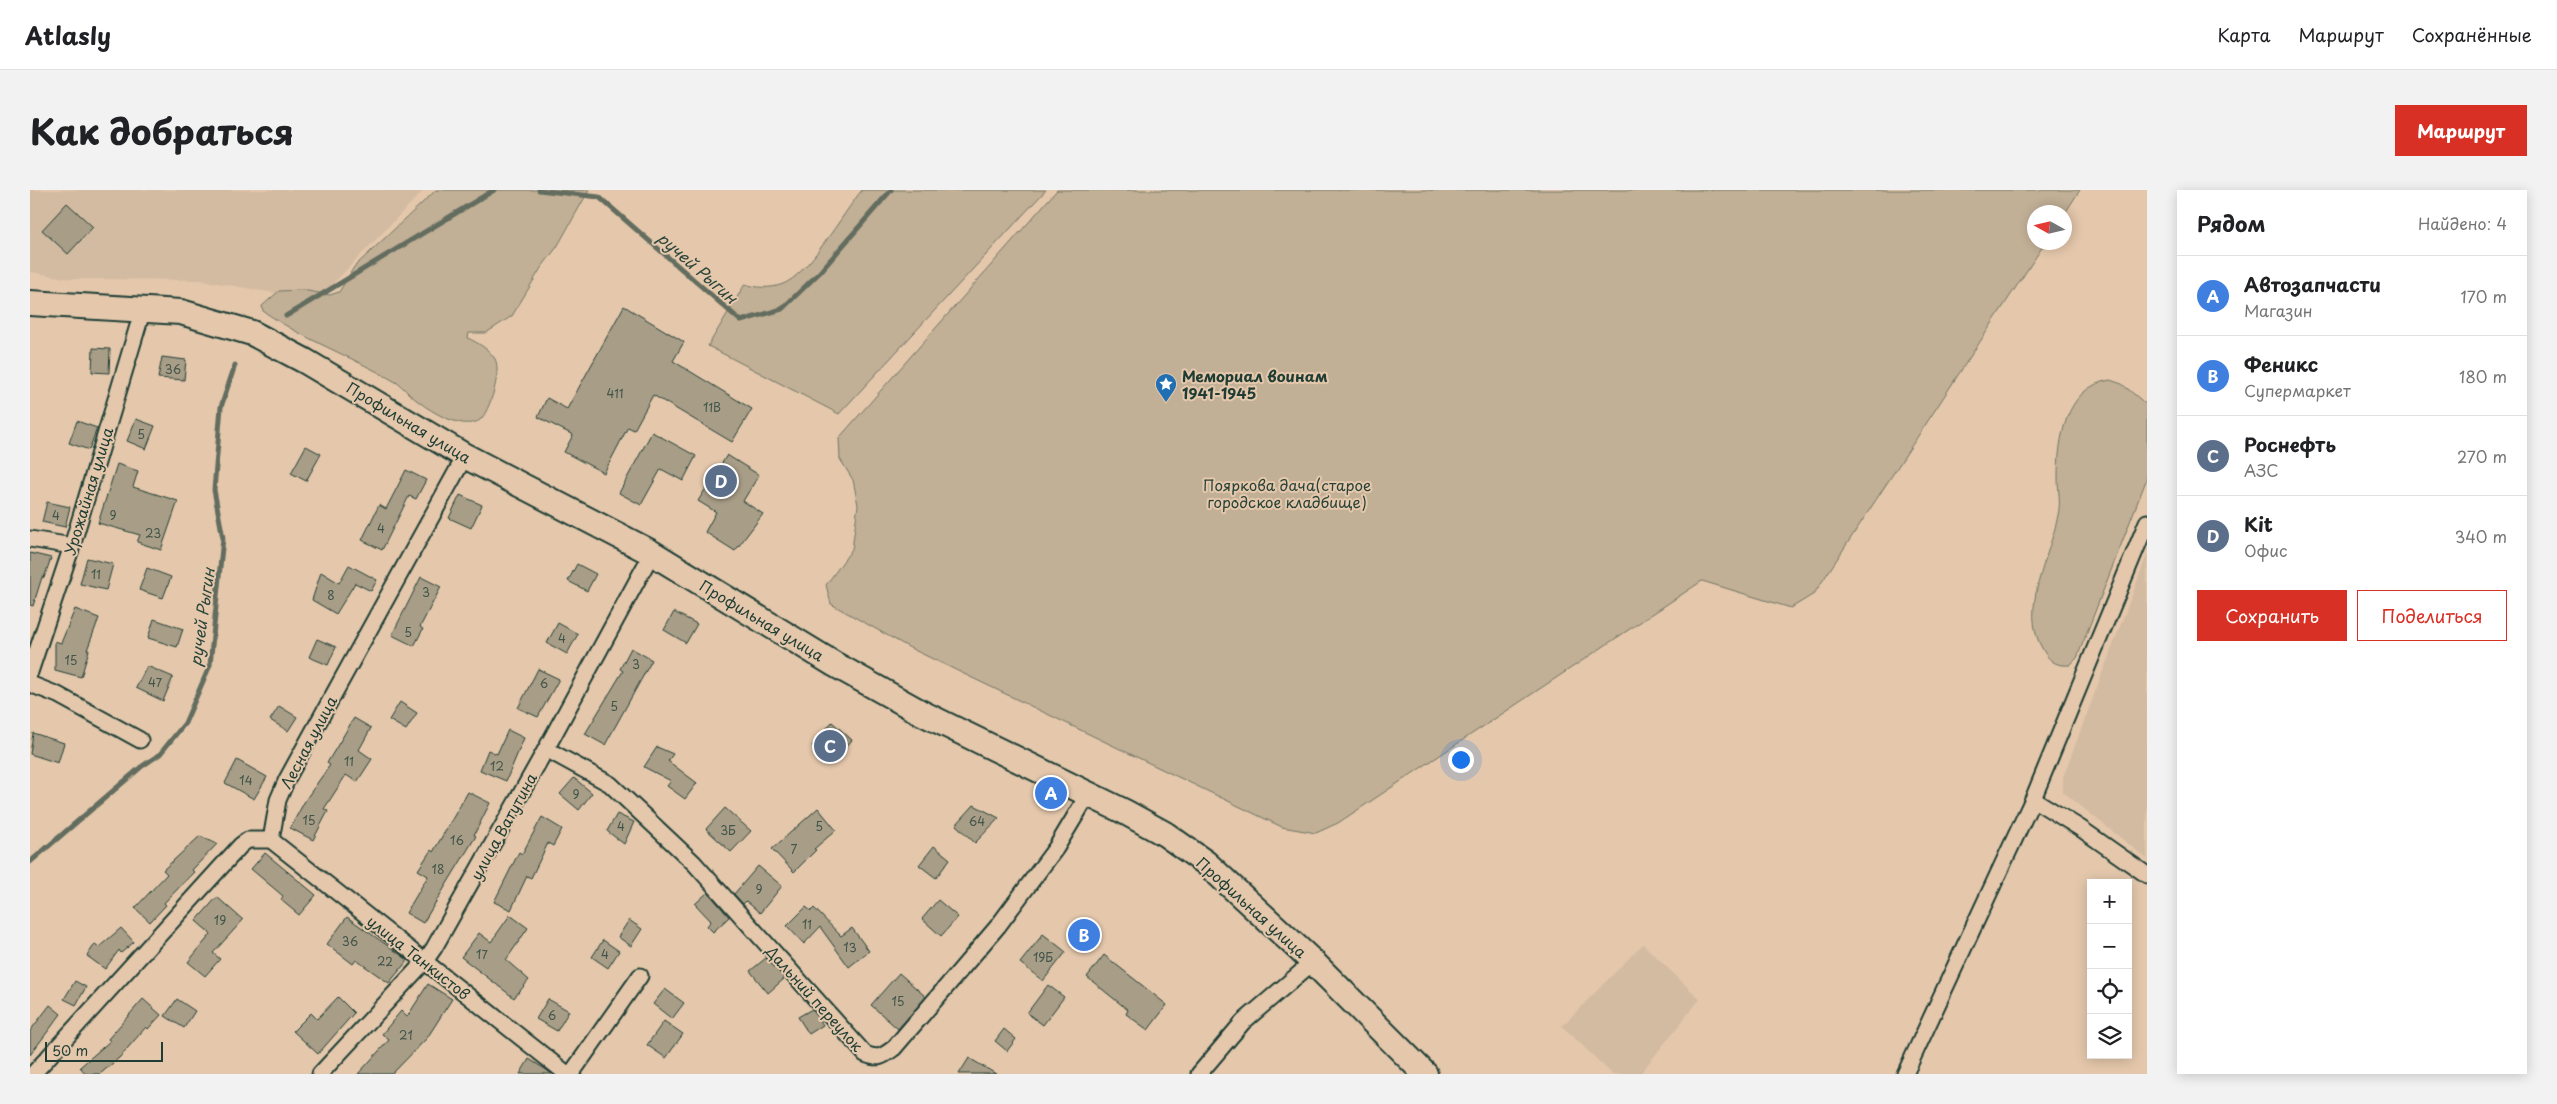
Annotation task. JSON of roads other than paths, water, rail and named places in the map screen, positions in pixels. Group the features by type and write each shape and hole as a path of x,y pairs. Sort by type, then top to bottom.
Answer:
{"main road":[{"name":"Профильная улица","path":"30,303 181,312 216,320 252,333 305,360 465,456 652,553 834,664 920,712 964,735 1089,793 1165,834 1206,863 1312,962 1425,1074"}],"street":[{"name":"Урожайная улица","path":"30,672 72,546 143,309"},
{"name":"Лесная улица","path":"271,840 278,800 287,779 465,456"},
{"path":"1904,1074 2034,799 2147,522"},
{"path":"30,539 72,546"},
{"name":"улица Ватутина","path":"320,1074 425,961 546,749 652,553"},
{"path":"30,684 66,699 140,740"},
{"name":"Дальний переулок","path":"546,749 610,784 694,863 866,1054 875,1058 882,1057 894,1048 998,926 1056,848 1089,793"},
{"path":"2034,799 2080,828 2147,875"},
{"path":"33,1074 237,848 248,840 271,840"},
{"name":"улица Танкистов","path":"271,840 569,1074"},
{"path":"1199,1074 1243,1022 1312,962"},
{"path":"569,1074 640,976"}],"waterway":[{"name":"ручей Рыгин","path":"286,316 494,190"},
{"name":"ручей Рыгин","path":"539,190 599,197 741,321 782,309 820,272 891,190"},
{"name":"ручей Рыгин","path":"30,862 141,767 160,754 185,723 210,665 223,538 214,490 221,407 235,365"}],"place":[{"name":"Мемориал воинам 1941-1945","path":"1166,403"},
{"name":"Kit","path":"721,481"},
{"name":"Роснефть","path":"830,746"},
{"name":"Автозапчасти","path":"1051,793"},
{"name":"Феникс","path":"1084,935"}],"park label":[{"name":"Пояркова дача(старое городское кладбище)","path":"1287,492"}]}
